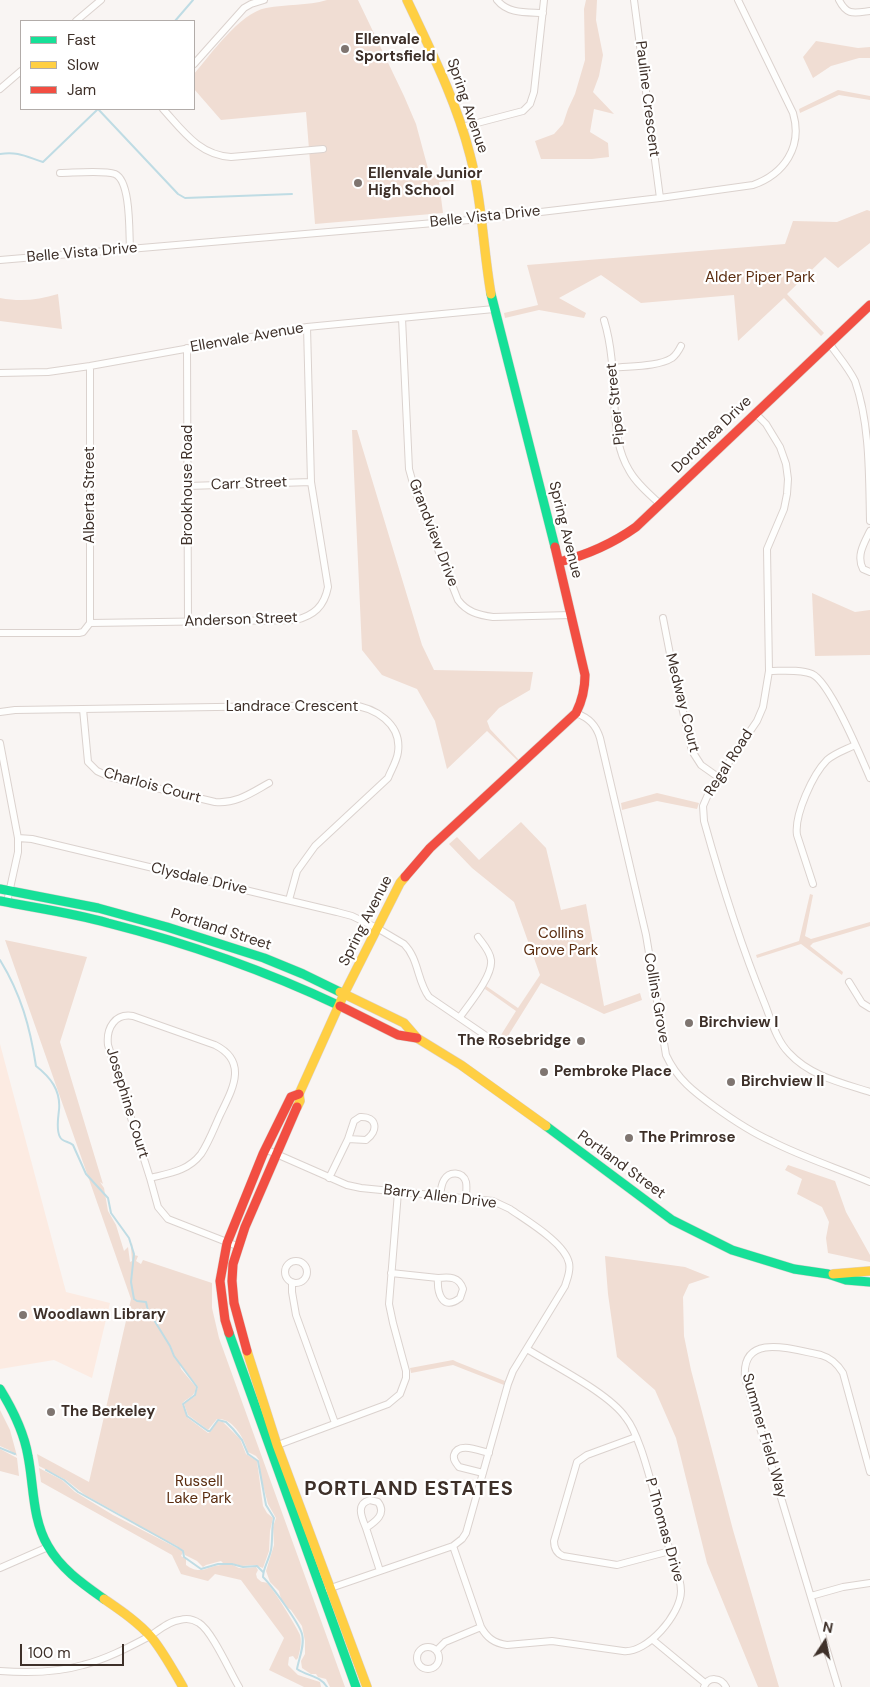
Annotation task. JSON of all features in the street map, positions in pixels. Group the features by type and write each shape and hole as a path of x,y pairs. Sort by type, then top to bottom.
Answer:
{"street":[{"path":"81,20 101,0"},
{"path":"195,63 244,8 264,0"},
{"name":"Spring Avenue","path":"299,1094 344,994 400,883 418,860 576,713 582,701 585,675 559,562 494,309 476,182 462,127 443,73 407,0"},
{"path":"497,0 501,6 507,9 543,12"},
{"path":"462,127 523,110 530,104 534,92 544,0"},
{"name":"Pauline Crescent","path":"634,0 660,198"},
{"name":"Belle Vista Drive","path":"0,260 480,219 660,198 758,183 777,172 790,155 796,131 793,114 738,0"},
{"path":"839,0 847,11 853,13 870,11"},
{"path":"0,89 20,72"},
{"path":"164,110 192,140 210,153 219,156 231,157 323,148"},
{"path":"60,173 109,173 119,177 126,188 130,248"},
{"name":"Dorothea Drive","path":"559,562 591,553 610,544 636,527 870,305"},
{"name":"Ellenvale Avenue","path":"0,373 48,372 90,366 307,327 494,309"},
{"name":"Grandview Drive","path":"402,318 409,470 416,494 458,600 468,610 482,616 571,614"},
{"name":"Piper Street","path":"604,320 608,332 613,368 617,438 620,450 633,476 660,504"},
{"name":"Anderson Street","path":"0,633 79,633 83,632 90,623 296,620 314,614 320,608 326,596 327,578 311,482 307,327"},
{"path":"829,343 854,380 865,414 868,436 870,521"},
{"path":"613,368 658,363 672,358 682,346"},
{"name":"Brookhouse Road","path":"187,348 188,622"},
{"name":"Alberta Street","path":"90,366 90,623"},
{"name":"Regal Road","path":"755,413 766,424 780,447 786,464 788,479 784,509 767,548 769,671 763,707 757,722 706,797 703,806 704,821 747,961 777,1034 788,1052 812,1072 870,1092"},
{"name":"Carr Street","path":"188,486 311,482"},
{"path":"870,531 860,556 863,569 870,572"},
{"name":"Medway Court","path":"664,618 670,654 692,751 701,765 718,777"},
{"path":"769,671 810,673 822,682 840,713 870,778"},
{"name":"Landrace Crescent","path":"0,712 14,710 350,706 370,709 390,723 398,740 398,752 388,778 315,846 298,871 289,900"},
{"name":"Charlois Court","path":"84,709 88,762 97,771 110,777 225,803 242,798 268,783"},
{"name":"Collins Grove","path":"576,713 591,721 600,738 646,935 666,1055 675,1073 685,1084 734,1121 771,1142 870,1182"},
{"path":"0,743 18,838 18,852 10,891 4,901"},
{"path":"813,884 796,835 798,813 821,767 831,757 854,745"},
{"name":"Clysdale Drive","path":"18,838 32,839 352,916 404,944 415,959 424,990 437,1004 498,1044"},
{"name":"Portland Street","path":"0,889 98,908 167,927 264,958 344,994 404,1023 417,1038 461,1065 504,1095 672,1220 724,1246 755,1258 828,1274 846,1280 870,1282"},
{"name":"Portland Street","path":"4,901 106,922 164,938 280,979 398,1034 417,1038"},
{"path":"460,1018 484,981 491,964 488,951 478,936"},
{"path":"849,982 862,1003 870,1008"},
{"name":"Josephine Court","path":"150,1178 181,1171 190,1166 204,1150 234,1084 234,1064 227,1053 215,1045 133,1016 125,1016 116,1020 110,1028 107,1037 108,1045 158,1208 168,1219 237,1246"},
{"path":"273,1446 234,1312 232,1275 237,1246 300,1101 299,1094 291,1096 265,1150 226,1243 220,1281 225,1320 231,1342 273,1446 326,1590 367,1687"},
{"path":"329,1178 357,1119 367,1117 373,1122 375,1129 369,1138 366,1140 348,1139"},
{"name":"Barry Allen Drive","path":"265,1150 329,1178 361,1188 493,1201 510,1209 562,1247 569,1262 569,1272 565,1286 513,1371 466,1533 453,1546"},
{"path":"440,1196 442,1184 446,1177 457,1173 466,1182 466,1198"},
{"path":"273,1446 388,1404 398,1397 404,1388 406,1371 390,1304 398,1192"},
{"name":"Portland Street","path":"828,1274 870,1271"},
{"path":"391,1272 453,1278 459,1281 463,1289 460,1298 452,1302 446,1302 441,1298 438,1293 438,1278"},
{"path":"292,1282 296,1315 335,1422"},
{"name":"Summer Field Way","path":"838,1687 744,1378 745,1366 750,1356 758,1349 769,1346 821,1355 833,1360 843,1373 870,1472"},
{"name":"P Thomas Drive","path":"481,1627 488,1638 507,1645 552,1641 629,1652 638,1650 653,1640 676,1610 680,1598 679,1577 646,1466 636,1437 625,1416 611,1402 527,1349"},
{"path":"0,1389 15,1414 25,1442 37,1521 48,1547 62,1565 150,1636 183,1687"},
{"path":"636,1437 587,1455 577,1462 554,1541 555,1549 563,1556 617,1565 670,1551"},
{"path":"483,1473 459,1467 454,1460 454,1455 464,1448 489,1453"},
{"path":"366,1528 380,1571"},
{"path":"326,1590 453,1546 481,1627 445,1642 437,1650"},
{"path":"0,1568 48,1547"},
{"path":"811,1596 843,1587 870,1583"},
{"path":"326,1590 356,1687"},
{"path":"0,1671 22,1673 51,1672 83,1665 108,1657 150,1636 170,1623 180,1620 192,1620 200,1623 208,1632 239,1687"},
{"path":"653,1640 704,1685 711,1680 718,1679 726,1687"}],"shaded area":[{"path":"0,1044 66,1292 110,1303 92,1378 54,1360 0,1369"}],"green space":[{"path":"327,0 358,0 416,124 430,176 461,173 462,180 439,182 443,213 315,224 306,112 221,120 195,90 195,73 227,35 246,18 256,11 266,8"},
{"path":"586,0 597,0 596,20 603,55 599,76 593,92 614,114 594,109 590,132 608,143 609,157 541,159 535,141 554,134 563,124 575,94 585,60 584,9"},
{"path":"816,41 858,48 870,47 870,58 859,58 831,66 813,78 803,57"},
{"path":"838,90 870,96 870,100 839,95 800,113 799,109"},
{"name":"Alder Piper Park","path":"867,210 870,211 870,243 838,268 825,257 787,294 824,333 821,336 784,298 738,341 734,295 641,303 601,275 559,298 586,313 584,318 539,310 505,318 504,313 538,305 527,265 785,244 793,221 837,222"},
{"path":"58,294 62,329 0,321 0,298 29,300"},
{"path":"352,430 357,430 422,645 434,670 533,672 530,690 499,708 487,721 490,729 518,761 487,731 447,769 435,721 417,689 382,675 362,650"},
{"path":"812,593 855,612 870,610 870,655 815,656"},
{"path":"657,793 699,803 697,809 657,801 622,810 621,803"},
{"name":"Collins Grove Park","path":"521,822 546,848 561,910 586,904 604,1006 640,993 642,1000 604,1014 541,983 506,1039 501,1035 516,1011 485,989 486,986 518,1008 540,975 514,902 472,868 449,844 457,837 479,860"},
{"path":"810,894 813,895 805,936 811,939 870,922 870,926 813,943 810,946 843,972 842,975 801,944 757,958 756,955 799,941"},
{"name":"Russell Lake Park","path":"5,940 87,957 60,1042 103,1184 100,1182 104,1188 108,1211 116,1225 124,1251 128,1247 130,1262 132,1261 132,1243 134,1255 138,1256 136,1261 141,1264 143,1260 212,1283 212,1308 219,1338 345,1687 330,1687 326,1679 318,1677 316,1674 311,1674 302,1668 301,1661 305,1654 305,1641 302,1626 281,1599 279,1591 270,1582 266,1571 274,1545 273,1527 276,1518 268,1504 261,1478 259,1460 248,1452 244,1441 233,1425 223,1419 217,1419 208,1430 188,1415 184,1404 195,1396 198,1387 179,1362 181,1369 196,1387 192,1395 182,1404 188,1418 208,1433 217,1421 223,1422 240,1439 246,1454 257,1461 263,1506 273,1518 269,1551 263,1568 255,1565 242,1566 223,1563 221,1561 203,1567 197,1561 185,1555 177,1546 139,1527 85,1495 66,1480 39,1466 37,1454 89,1482 131,1299"},
{"path":"788,1165 835,1181 846,1212 870,1255 870,1262 828,1253 826,1238 829,1222 822,1207 797,1194 802,1179 785,1170"},
{"path":"605,1256 685,1267 710,1277 689,1284 683,1297 684,1336 691,1370 733,1530 779,1687 758,1687 707,1563 676,1438 655,1390 617,1357 608,1294"},
{"path":"453,1360 505,1381 504,1385 453,1365 411,1373 410,1368"},
{"path":"0,1410 10,1430 17,1456 0,1446"},
{"path":"0,1449 17,1458 19,1476 0,1471"},
{"name":"Russell Lake Park","path":"39,1468 62,1480 75,1492 113,1515 181,1550 183,1552 181,1556 186,1559 186,1565 191,1568 204,1570 221,1565 233,1565 238,1568 256,1567 258,1570 257,1578 261,1582 267,1583 300,1635 301,1644 298,1658 296,1660 293,1656 289,1657 288,1665 298,1675 320,1682 321,1687 304,1687 269,1670 284,1638 241,1580 215,1574 208,1581 181,1574 172,1555 41,1482"}],"waterway":[{"path":"176,20 193,0"},
{"path":"0,154 17,154 43,162 97,110"},
{"path":"99,110 178,194 185,198 292,194"},
{"path":"0,960 14,985 24,1011 36,1066 50,1079 56,1090 59,1103 58,1127 60,1137 62,1140 73,1145 86,1174 108,1198 111,1213 129,1238 134,1254 131,1282 134,1299 146,1302 149,1315 170,1346 174,1356 197,1387 195,1395 183,1404 187,1416 208,1431 218,1420 226,1422 242,1440 248,1454 258,1461 266,1505 274,1518 271,1550 263,1577 285,1605 302,1634 302,1647 297,1669 318,1678 327,1687"},
{"path":"0,1448 15,1454"},
{"path":"46,1470 64,1480 78,1492 177,1547 183,1551 184,1557 201,1569 218,1564 232,1564 243,1567 257,1566 263,1572"}],"traffic: fast":[{"path":"491,294 555,547"},
{"path":"0,889 98,908 167,927 264,958 340,992"},
{"path":"0,901 81,916 167,939 284,981 340,1006"},
{"path":"546,1126 672,1220 732,1250 794,1269 828,1274 846,1280 870,1282"},
{"path":"229,1333 356,1687"},
{"path":"0,1389 14,1413 24,1438 36,1514 43,1536 59,1562 80,1582 104,1599"}],"traffic: slow":[{"path":"407,0 458,115 470,155 480,207 491,294"},
{"path":"297,1107 300,1101 299,1094 344,994 400,883 405,877"},
{"path":"340,992 404,1023 417,1038 461,1065 546,1126"},
{"path":"833,1274 870,1271"},
{"path":"247,1351 277,1445 367,1687"},
{"path":"104,1599 147,1632 183,1687"}],"traffic: jam":[{"path":"559,562 599,548 618,539 636,527 870,305"},
{"path":"405,877 430,848 576,713 584,690 585,675 555,547"},
{"path":"340,1006 398,1035 417,1038"},
{"path":"229,1333 225,1320 220,1281 227,1243 263,1154 291,1097 299,1094"},
{"path":"247,1351 234,1303 233,1264 245,1227 297,1107"}],"place":[{"name":"Ellenvale Sportsfield","path":"345,49"},
{"name":"Ellenvale Junior High School","path":"358,183"},
{"name":"Birchview I","path":"689,1023"},
{"name":"The Rosebridge","path":"581,1041"},
{"name":"Pembroke Place","path":"544,1072"},
{"name":"Birchview II","path":"731,1082"},
{"name":"The Primrose","path":"629,1138"},
{"name":"Woodlawn Library","path":"23,1315"},
{"name":"The Berkeley","path":"51,1412"}],"district":[{"name":"PORTLAND ESTATES","path":"409,1490"}]}
